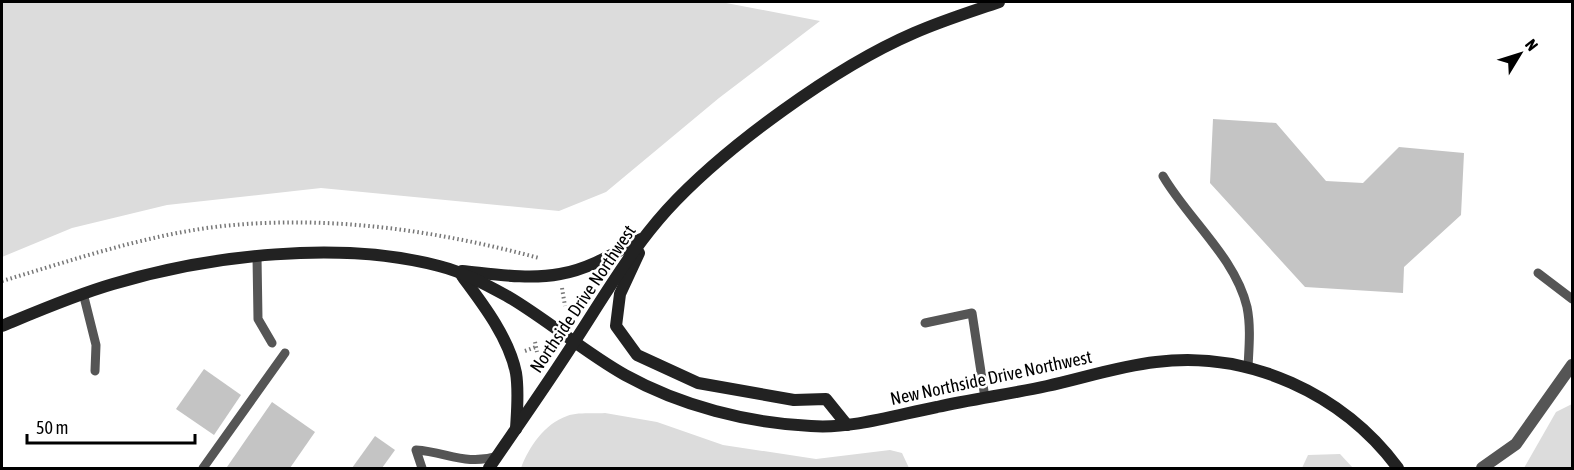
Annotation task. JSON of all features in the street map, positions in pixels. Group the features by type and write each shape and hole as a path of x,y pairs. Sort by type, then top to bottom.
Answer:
{"street":[{"name":"Northside Drive Northwest","path":"489,468 574,342 620,268 667,210 711,169 791,105 850,67 912,34 999,2"},
{"path":"2,326 83,293 149,274 257,257 319,254 367,255 405,259 455,271 505,275 559,275 605,258 647,235"},
{"path":"647,235 620,294 616,326 638,355 698,383 794,400 826,399 847,425"},
{"path":"455,271 488,312 510,357 517,392 516,430"},
{"name":"New Northside Drive Northwest","path":"455,271 510,298 625,375 667,395 705,408 802,425 847,425 1156,362 1196,360 1248,367 1296,384 1346,414 1398,468"},
{"path":"1482,468 1516,444 1572,365"}],"lane":[{"path":"1163,176 1220,256 1240,290 1247,306 1248,367"},
{"path":"257,257 258,319 272,343"},
{"path":"1538,273 1572,299"},
{"path":"83,293 96,345 95,371"},
{"path":"925,323 972,313 985,398"},
{"path":"203,468 285,353"},
{"path":"422,468 416,450 438,452 470,461 498,456"}],"path":[{"path":"562,285 565,306"},
{"path":"559,301 563,296"},
{"path":"535,342 537,352"}],"shaded area":[{"path":"2,2 721,2 820,21 719,98 606,192 559,211 321,188 167,205 72,228 2,257"},
{"path":"1572,404 1572,468 1524,468 1556,412"},
{"path":"605,413 657,422 723,445 816,459 890,450 902,453 909,468 521,468 533,444 551,425 571,415"},
{"path":"1340,454 1353,468 1302,468 1308,455"}],"building":[{"path":"1213,119 1276,123 1326,181 1363,183 1399,147 1464,153 1461,215 1404,267 1403,293 1305,287 1210,183"},
{"path":"204,369 241,395 214,435 176,409"},
{"path":"272,402 315,432 290,468 227,467"},
{"path":"375,436 395,450 382,468 352,468"}]}
